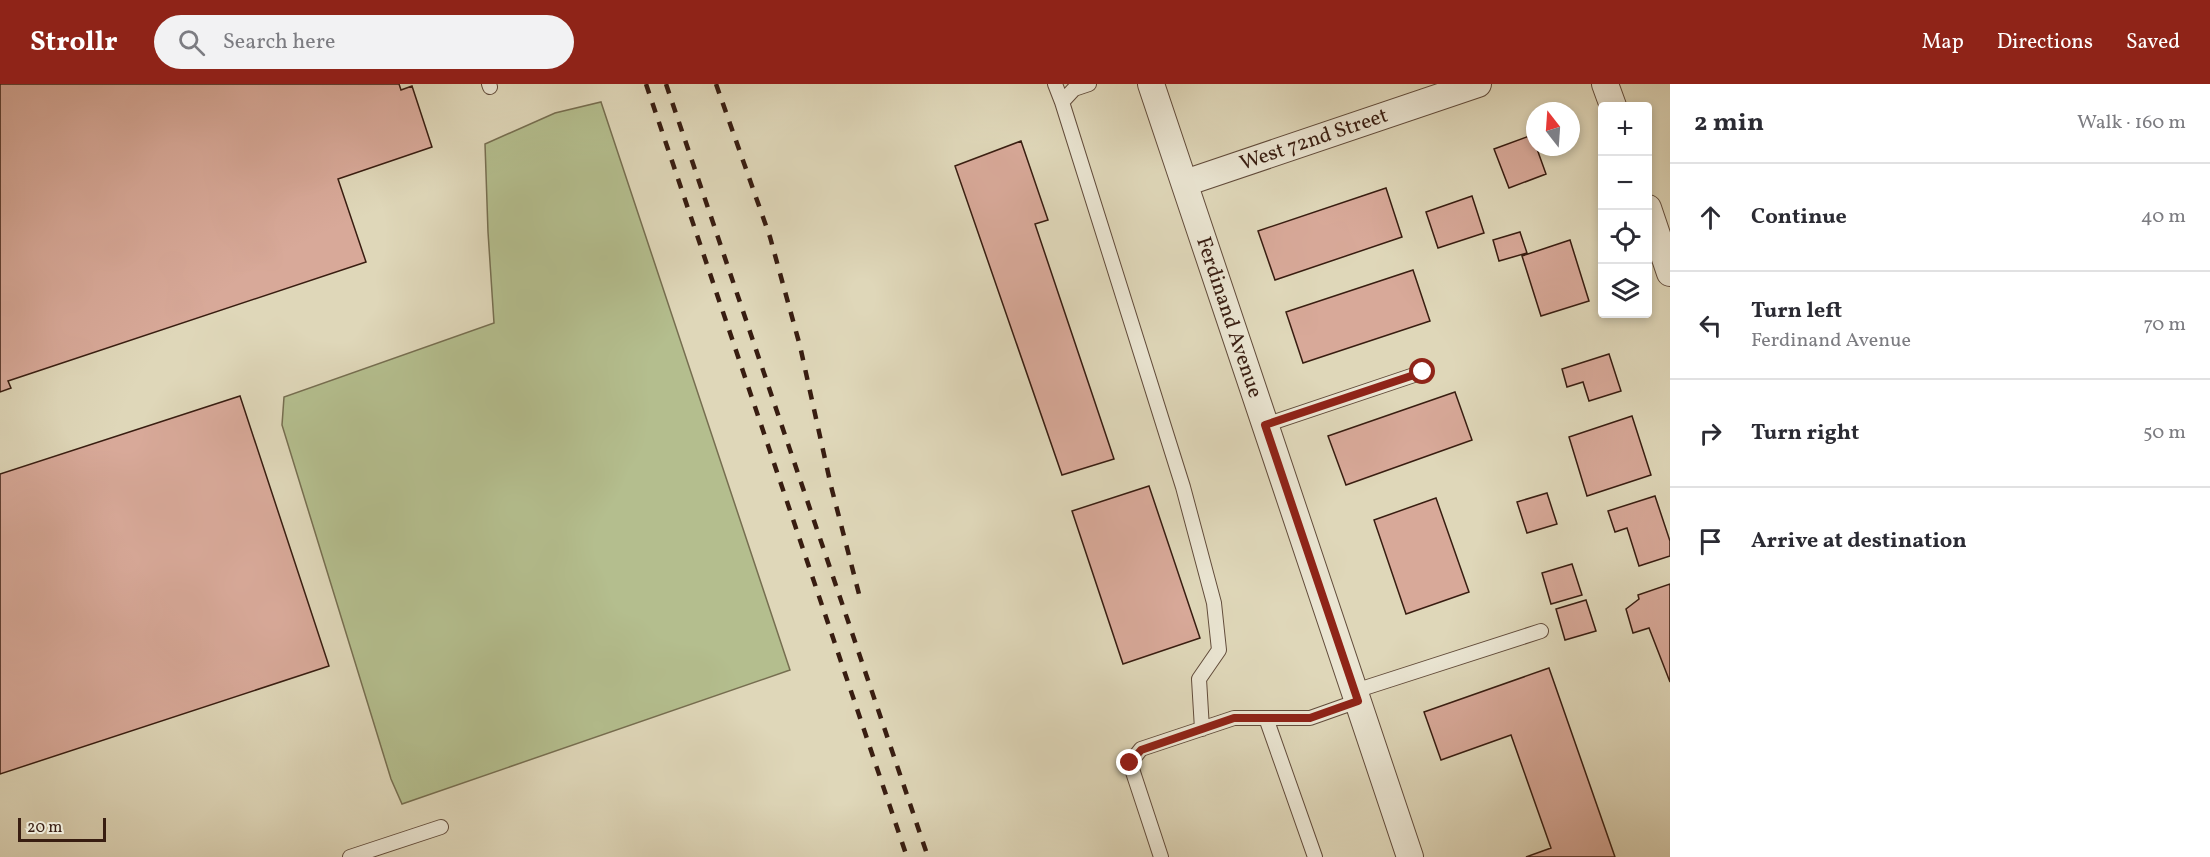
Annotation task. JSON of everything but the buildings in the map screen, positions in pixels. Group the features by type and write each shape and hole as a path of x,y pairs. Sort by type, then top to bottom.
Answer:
{"street":[{"name":"Ferdinand Avenue","path":"1151,84 1410,857"},
{"name":"West 72nd Street","path":"1185,183 1478,84"},
{"path":"1605,84 1612,102"},
{"path":"1648,210 1670,273"}],"lane":[{"path":"1055,84 1183,487 1214,603 1219,650 1199,679 1202,729"},
{"path":"1062,102 1074,90 1089,84"},
{"path":"1265,425 1423,372"},
{"path":"1161,857 1130,763 1141,750 1234,718 1310,718 1357,696 1541,631"},
{"path":"1266,718 1315,857"},
{"path":"351,857 441,827"}],"green space":[{"path":"601,102 790,670 402,804 391,779 282,425 284,397 494,323 485,144 555,113"}],"railway":[{"path":"646,84 907,857"},
{"path":"666,84 928,857"},
{"path":"716,84 770,237 800,346 831,486 859,594"}],"route":[{"path":"1130,763 1141,750 1234,718 1310,718 1358,701 1265,425 1423,372"}]}
